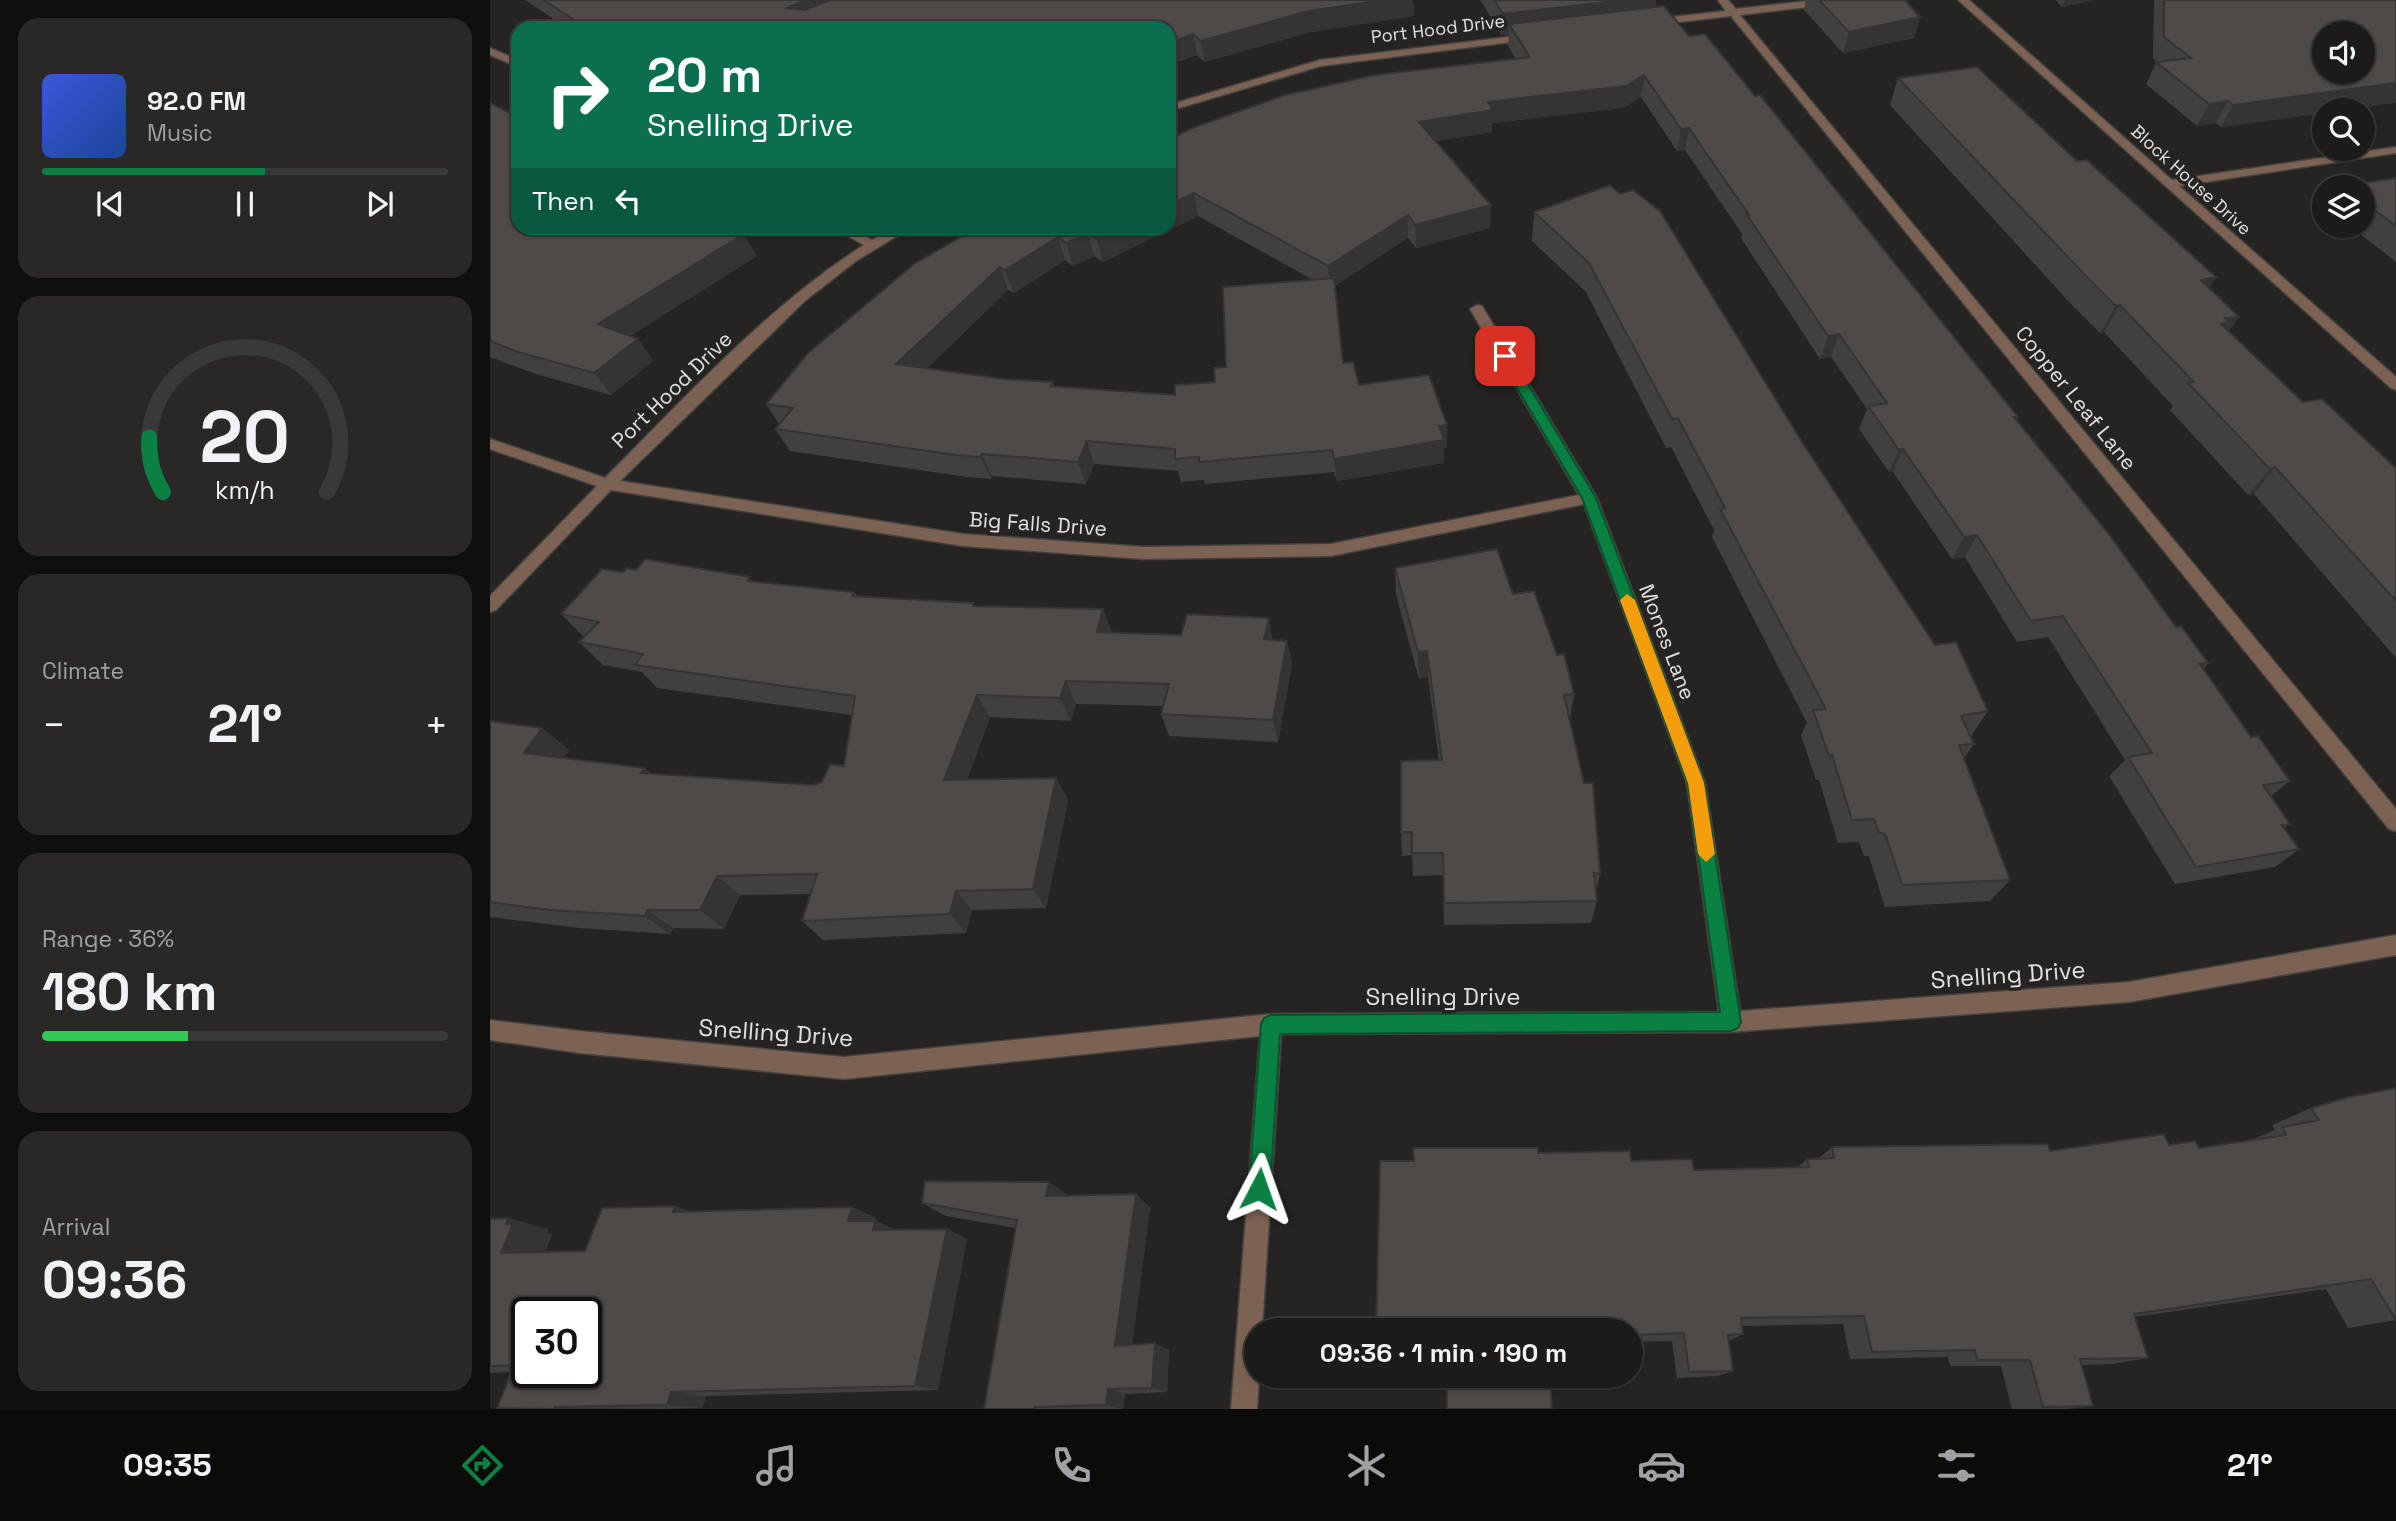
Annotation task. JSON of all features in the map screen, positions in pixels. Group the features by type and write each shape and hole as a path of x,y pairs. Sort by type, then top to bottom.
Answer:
{"street":[{"name":"Copper Leaf Lane","path":"1723,0 2396,823"},
{"path":"1637,24 1842,0"},
{"name":"Block House Drive","path":"1963,0 2396,385"},
{"name":"Port Hood Drive","path":"1176,106 1320,63 1540,36"},
{"path":"490,51 511,61"},
{"path":"2169,184 2396,150"},
{"path":"853,235 869,243"},
{"name":"Port Hood Drive","path":"490,606 606,484 760,333 869,243 888,235"},
{"name":"Mones Lane","path":"1476,309 1589,498 1696,783 1731,1022"},
{"name":"Big Falls Drive","path":"490,444 606,484 963,540 1144,553 1331,550 1589,498"},
{"name":"Snelling Drive","path":"490,1030 580,1042 844,1068 1271,1024 1731,1022 2129,992 2396,945"},
{"path":"1244,1409 1271,1024"}],"building":[{"path":"544,0 806,0 787,8 805,10 830,0 1384,0 1309,11 1201,41 1193,34 1176,40 1176,21 576,21"},
{"path":"1494,0 1625,0 1503,14"},
{"path":"1819,0 1905,0 1920,17 1849,32"},
{"path":"2164,0 2396,0 2396,83 2233,105 2228,101 2209,104 2156,62 2191,58 2164,37"},
{"path":"1664,6 1689,36 1705,34 1755,96 1760,95 2018,417 2014,417 2108,533 2176,627 2181,626 2208,663 2200,664 2251,737 2258,736 2290,781 2263,785 2290,824 2282,825 2299,849 2196,867 2128,757 2152,753 2063,616 2031,621 1977,535 1964,537 1903,449 1899,450 1868,406 1887,403 1839,334 1828,336 1689,128 1681,129 1644,75 1626,86 1488,102 1493,110 1419,122 1491,205 1415,225 1408,215 1328,266 1194,193 1176,202 1176,136 1285,95 1375,75 1530,57 1509,24"},
{"path":"1977,67 2077,161 2087,160 2216,277 2201,280 2239,317 2225,318 2229,322 2221,324 2303,402 2322,399 2396,468 2396,601 2275,467 2270,469 2188,383 2194,382 2120,305 2116,306 2084,274 1898,78"},
{"path":"490,103 511,114 511,235 742,235 598,324 638,339 594,373 518,352 490,341"},
{"path":"2396,178 2396,226 2375,211 2375,181"},
{"path":"1610,185 1620,194 1633,190 1660,211 1802,442 1935,645 1956,642 1988,711 1961,716 1974,744 1959,745 2010,880 1902,885 1885,834 1879,833 1874,819 1852,820 1832,755 1829,756 1813,710 1826,709 1720,509 1725,508 1678,418 1672,419 1589,263 1534,212"},
{"path":"964,235 1084,235 1066,243 1058,237 1005,270 1000,267 896,364 1004,379 1053,382 1051,386 1175,395 1175,385 1215,382 1214,368 1226,367 1223,287 1334,278 1343,363 1353,362 1359,385 1429,375 1447,425 1439,426 1444,440 1334,459 1332,450 1199,462 1199,457 1175,459 1175,449 1087,441 1078,462 982,454 980,457 956,455 775,429 793,408 766,404 808,353 914,264"},
{"path":"1497,549 1513,594 1534,591 1557,655 1564,654 1574,694 1564,695 1584,783 1593,783 1600,874 1594,873 1597,901 1444,903 1443,853 1412,853 1412,832 1401,832 1401,761 1442,760 1427,651 1418,652 1395,568"},
{"path":"645,559 750,577 748,581 854,592 852,596 974,603 973,606 1103,609 1097,632 1181,635 1187,614 1269,618 1264,639 1287,641 1273,720 1161,714 1169,684 1066,681 1060,698 977,695 944,780 1056,778 1033,889 956,891 950,914 802,921 817,874 717,876 700,910 647,910 645,916 550,910 490,902 490,721 542,728 524,753 645,768 641,773 813,785 822,782 830,764 844,766 855,696 635,665 643,654 579,642 599,622 561,614 602,569 623,572 627,568 636,570"},
{"path":"2396,1088 2396,1320 2371,1279 2134,1314 2148,1358 2080,1359 2093,1406 2043,1407 2030,1360 1977,1360 1975,1350 1872,1352 1864,1316 1741,1318 1743,1334 1728,1335 1733,1371 1689,1372 1684,1333 1643,1335 1643,1318 1376,1318 1380,1161 1414,1161 1413,1148 1538,1148 1538,1153 1630,1151 1631,1161 1692,1159 1694,1170 1809,1167 1807,1159 1834,1158 1832,1147 2048,1144 2050,1151 2164,1134 2169,1145 2195,1141 2199,1148 2286,1135 2282,1127 2319,1120 2311,1108"},
{"path":"925,1181 1049,1182 1046,1196 1136,1194 1115,1346 1155,1343 1152,1388 1108,1389 1106,1405 984,1409 1017,1220 922,1203"},
{"path":"675,1206 673,1212 852,1207 848,1221 875,1221 873,1230 947,1229 915,1386 671,1392 667,1405 497,1408 511,1373 511,1388 602,1388 602,1297 511,1297 511,1365 490,1366 490,1219 508,1218 506,1224 513,1224 501,1253 585,1251 602,1208"},
{"path":"1447,1388 1551,1388 1552,1409 1447,1409"}],"slow traffic":[{"path":"1627,600 1696,783 1706,854"}],"route":[{"path":"1259,1189 1271,1024 1731,1022 1696,783 1589,498 1505,356"}]}
